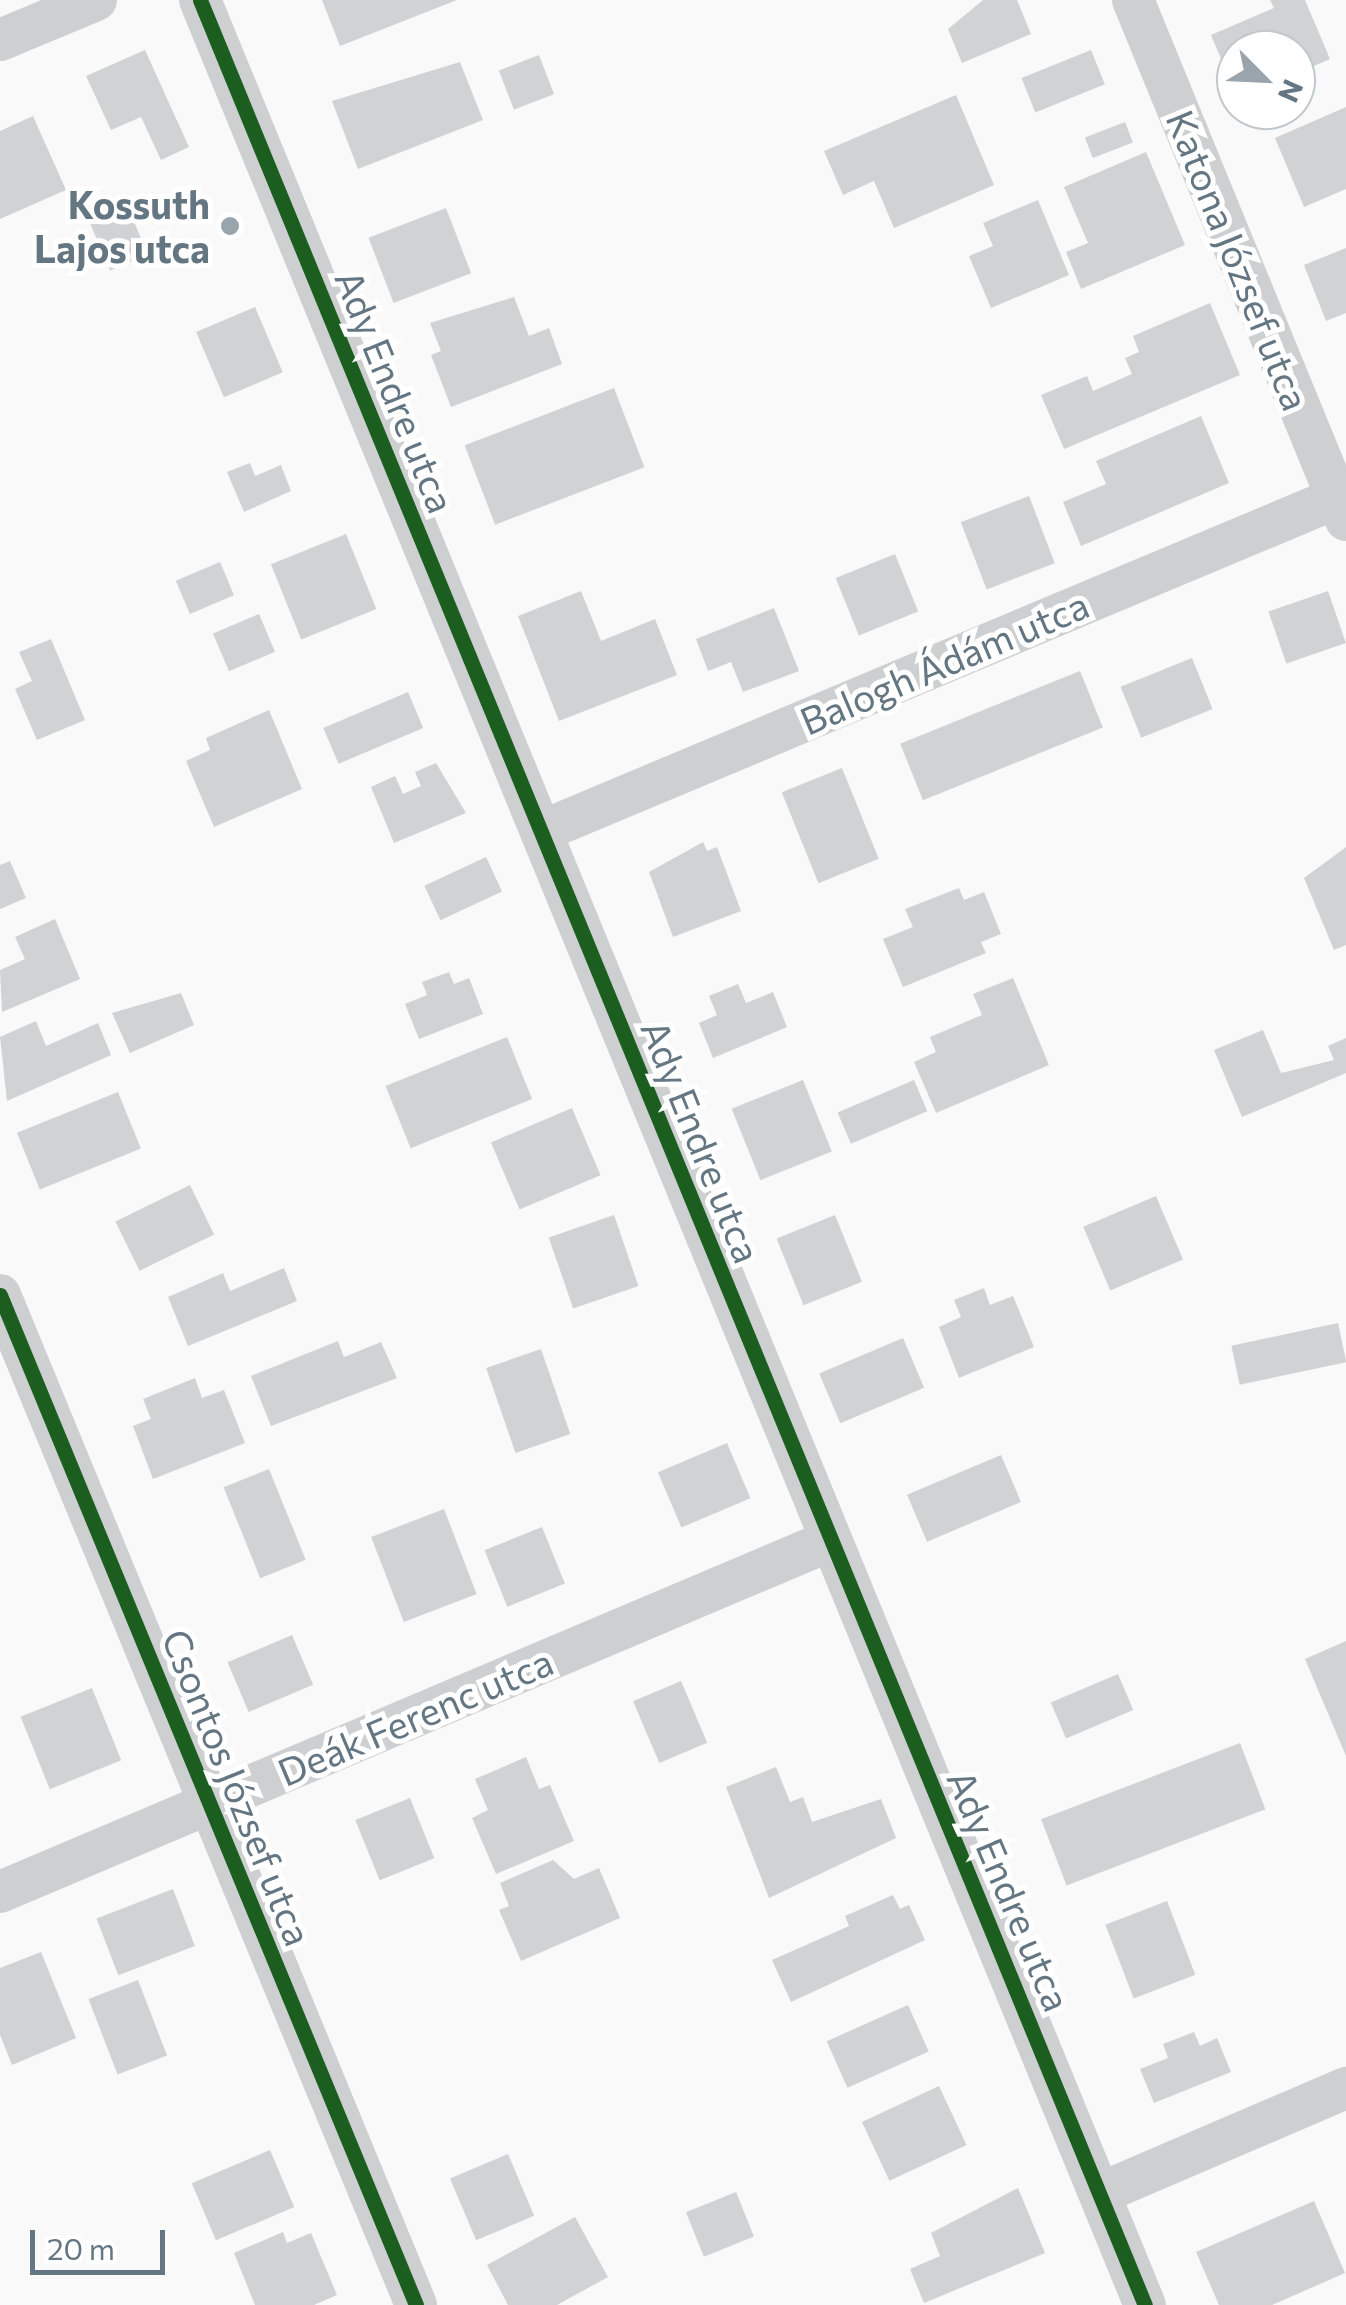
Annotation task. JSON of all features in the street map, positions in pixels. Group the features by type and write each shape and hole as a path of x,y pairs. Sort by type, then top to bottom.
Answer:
{"street":[{"path":"0,40 96,0"},
{"name":"Ady Endre utca","path":"200,0 1146,2305"},
{"name":"Katona József utca","path":"1133,0 1343,504"},
{"name":"Balogh Ádám utca","path":"542,831 1343,504"},
{"name":"Csontos József utca","path":"0,1294 416,2305"},
{"name":"Deák Ferenc utca","path":"0,1892 829,1540"},
{"path":"1101,2193 1346,2088"}],"building":[{"path":"322,0 457,0 340,46"},
{"path":"983,0 1017,0 1031,34 962,63 948,29"},
{"path":"1270,0 1305,0 1330,59 1316,65 1316,30 1223,30 1274,8"},
{"path":"145,50 189,147 161,160 141,117 111,130 86,76"},
{"path":"1091,50 1105,84 1035,112 1021,78"},
{"path":"539,55 554,94 514,110 499,70"},
{"path":"460,62 483,120 358,169 332,101"},
{"path":"956,95 994,185 894,228 874,181 843,195 824,151"},
{"path":"1346,107 1346,189 1304,207 1275,138 1293,130 1316,130 1316,120"},
{"path":"33,116 66,190 0,219 0,131"},
{"path":"1125,122 1133,143 1093,158 1085,137"},
{"path":"1146,152 1185,245 1081,289 1066,252 1088,243 1064,187"},
{"path":"1038,200 1069,275 991,308 969,256 993,246 983,223"},
{"path":"126,203 148,255 110,271 88,219"},
{"path":"446,208 471,273 394,303 369,238"},
{"path":"1346,248 1346,313 1326,321 1304,265"},
{"path":"514,297 529,336 549,328 562,364 451,407 431,355 441,351 430,323"},
{"path":"1210,303 1240,375 1064,449 1041,395 1087,376 1093,391 1132,374 1125,358 1139,352 1133,336"},
{"path":"255,307 283,372 224,397 196,332"},
{"path":"614,388 644,467 495,525 465,445"},
{"path":"1201,416 1229,483 1081,546 1063,502 1106,484 1096,461"},
{"path":"250,463 255,476 281,465 291,491 244,512 227,472"},
{"path":"1029,496 1055,563 987,589 961,522"},
{"path":"346,534 376,609 301,639 271,564"},
{"path":"895,554 918,611 859,635 836,578"},
{"path":"220,562 234,595 190,614 176,581"},
{"path":"581,591 601,641 655,619 677,675 559,721 518,616"},
{"path":"1328,591 1346,643 1286,664 1268,612"},
{"path":"774,608 799,671 743,692 731,662 708,671 696,639"},
{"path":"259,614 275,652 229,671 213,634"},
{"path":"51,639 85,720 37,740 15,689 32,681 19,652"},
{"path":"1192,658 1213,709 1141,738 1121,687"},
{"path":"1080,671 1103,728 923,800 900,744"},
{"path":"408,692 423,728 339,764 323,728"},
{"path":"269,710 302,789 214,827 186,761 210,750 206,738"},
{"path":"436,763 466,813 394,843 371,787 395,776 403,794 421,786 415,772"},
{"path":"842,768 879,859 818,883 782,792"},
{"path":"703,842 707,851 717,847 741,911 673,937 649,872"},
{"path":"1346,847 1346,945 1334,950 1304,878"},
{"path":"486,857 502,891 440,920 424,886"},
{"path":"10,861 26,898 0,909 0,865"},
{"path":"959,888 964,900 984,892 1001,934 981,942 986,953 903,987 883,939 913,927 905,909"},
{"path":"55,919 80,979 2,1012 0,970 25,959 15,937"},
{"path":"449,972 454,984 469,978 483,1014 419,1039 405,1004 427,995 422,982"},
{"path":"1013,978 1049,1065 936,1113 914,1062 936,1052 930,1037 982,1015 973,994"},
{"path":"738,984 746,1003 773,992 787,1027 713,1058 699,1023 717,1015 709,996"},
{"path":"181,993 194,1025 130,1053 112,1013"},
{"path":"36,1021 46,1046 98,1023 111,1055 7,1101 0,1037"},
{"path":"1263,1030 1281,1073 1334,1060 1328,1046 1346,1038 1346,1073 1242,1117 1214,1050"},
{"path":"507,1037 532,1099 411,1148 386,1086"},
{"path":"803,1080 832,1151 760,1180 732,1109"},
{"path":"914,1080 927,1111 851,1144 838,1112"},
{"path":"118,1092 141,1149 40,1189 17,1133"},
{"path":"572,1108 601,1175 520,1210 491,1142"},
{"path":"190,1185 214,1234 140,1271 115,1221"},
{"path":"1156,1196 1183,1260 1110,1290 1083,1227"},
{"path":"614,1215 638,1286 573,1308 549,1237"},
{"path":"835,1215 862,1282 804,1305 777,1239"},
{"path":"284,1268 297,1301 188,1346 168,1297 223,1273 230,1291"},
{"path":"984,1288 990,1305 1013,1296 1034,1347 959,1378 939,1327 961,1317 954,1300"},
{"path":"1338,1323 1346,1362 1240,1385 1231,1346"},
{"path":"903,1338 924,1388 840,1423 819,1374"},
{"path":"338,1341 344,1357 381,1342 397,1378 271,1426 251,1376"},
{"path":"541,1349 570,1434 515,1453 486,1368"},
{"path":"195,1378 202,1398 224,1390 245,1443 153,1479 133,1426 151,1419 143,1399"},
{"path":"727,1443 750,1498 681,1528 658,1472"},
{"path":"1001,1455 1021,1502 927,1542 907,1495"},
{"path":"269,1469 306,1560 260,1578 224,1487"},
{"path":"444,1509 477,1594 404,1622 371,1537"},
{"path":"542,1527 565,1584 507,1607 485,1550"},
{"path":"292,1635 313,1685 249,1712 228,1662"},
{"path":"1346,1641 1346,1756 1305,1659"},
{"path":"1118,1674 1133,1710 1066,1738 1051,1703"},
{"path":"681,1681 707,1743 659,1763 633,1701"},
{"path":"92,1688 121,1760 50,1789 21,1717"},
{"path":"1240,1743 1265,1809 1067,1886 1041,1819"},
{"path":"526,1757 539,1789 550,1785 574,1841 496,1874 472,1818 488,1810 475,1779"},
{"path":"776,1767 790,1802 803,1797 812,1822 881,1799 896,1838 769,1898 726,1787"},
{"path":"410,1798 434,1858 380,1880 355,1820"},
{"path":"553,1860 574,1879 599,1868 620,1918 521,1961 499,1910 509,1906 500,1883"},
{"path":"173,1889 195,1946 118,1975 96,1918"},
{"path":"893,1895 900,1909 909,1905 925,1940 791,2002 772,1960 849,1926 845,1916"},
{"path":"1167,1901 1195,1975 1134,1998 1105,1925"},
{"path":"41,1952 76,2038 12,2065 0,2035 0,1968"},
{"path":"138,1980 167,2056 118,2075 89,1999"},
{"path":"908,2005 929,2052 847,2088 827,2041"},
{"path":"1194,2032 1200,2046 1217,2038 1231,2072 1154,2103 1140,2069 1168,2058 1163,2044"},
{"path":"939,2086 966,2145 889,2181 862,2122"},
{"path":"270,2150 294,2207 216,2240 192,2183"},
{"path":"508,2154 534,2216 476,2240 450,2179"},
{"path":"1018,2188 1045,2253 924,2303 910,2269 940,2256 931,2233"},
{"path":"736,2192 754,2237 704,2257 686,2212"},
{"path":"1314,2201 1345,2273 1272,2305 1219,2305 1196,2252"},
{"path":"575,2217 608,2277 557,2305 508,2305 487,2265"},
{"path":"283,2232 287,2243 311,2233 337,2295 314,2305 255,2305 234,2253"}],"cycle path":[{"path":"200,0 1145,2305"},
{"path":"0,1295 416,2305"}],"place":[{"name":"Kossuth Lajos utca","path":"230,226"}]}
